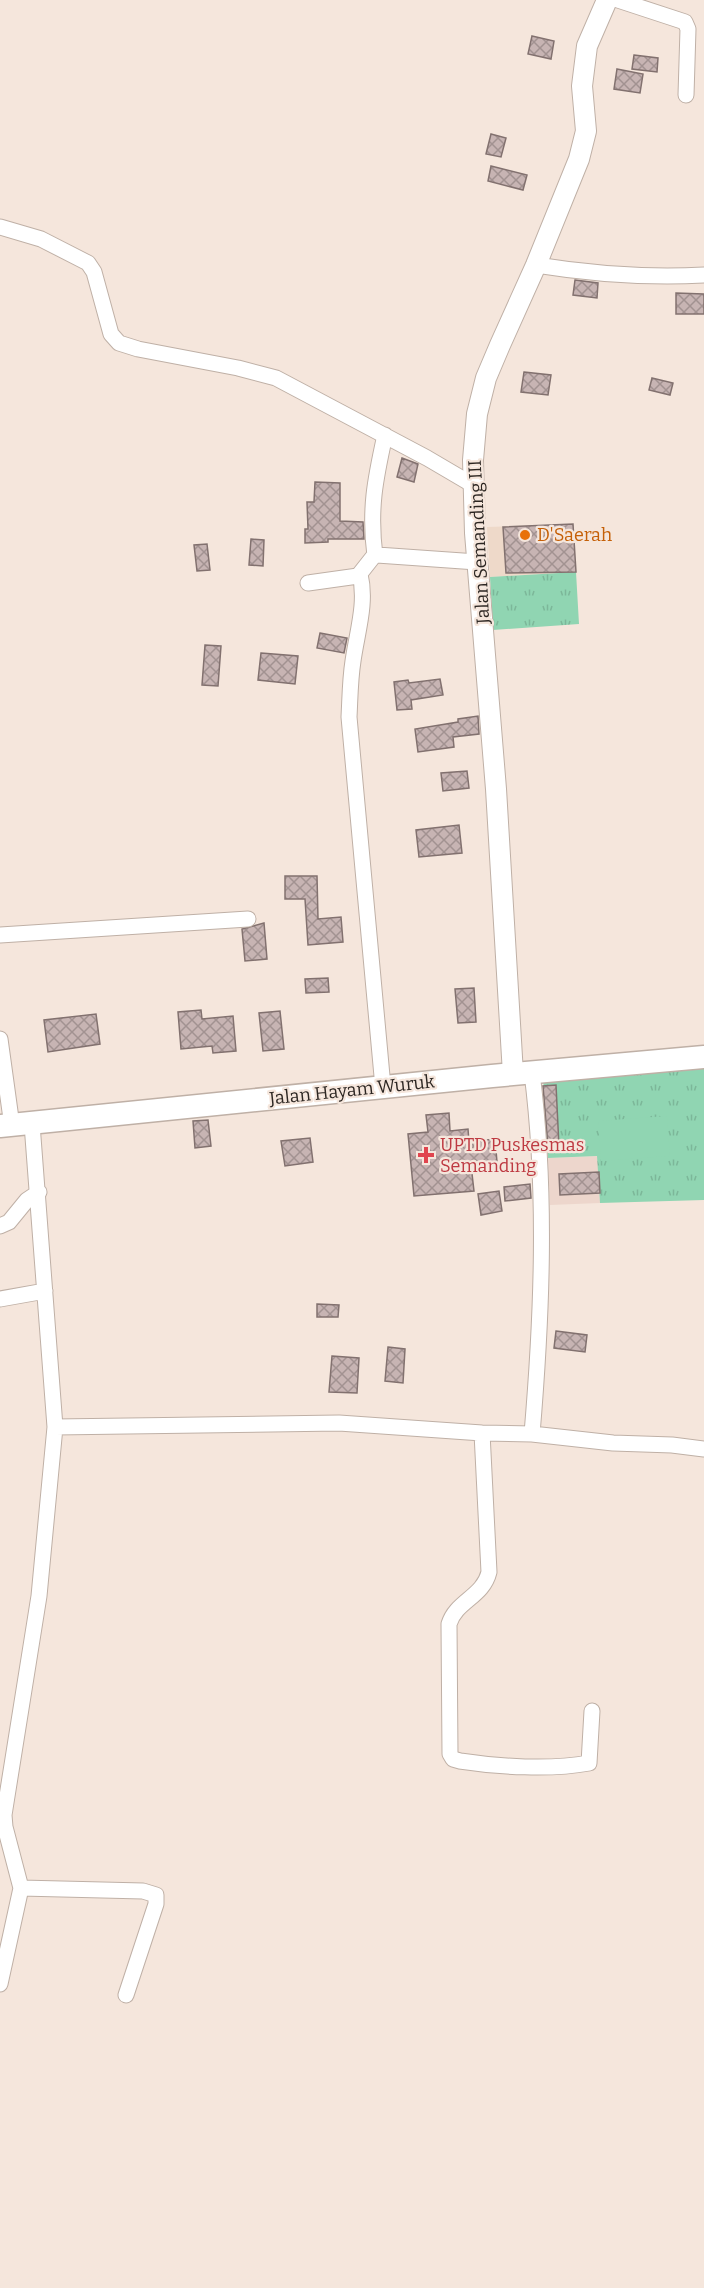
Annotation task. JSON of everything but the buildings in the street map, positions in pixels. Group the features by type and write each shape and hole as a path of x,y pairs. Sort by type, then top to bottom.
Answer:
{"main road":[{"name":"Jalan Hayam Wuruk","path":"15,1125 523,1073 704,1057"}],"street":[{"name":"Jalan Semanding III","path":"523,1073 477,562 473,485 477,414 486,378 536,265 579,159 586,131 582,86 587,46 607,0"},
{"path":"618,0 685,22 688,29 686,95"},
{"path":"0,227 41,239 88,263 94,272 111,334 119,343 276,378 385,435 473,485"},
{"path":"536,265 588,273 663,278 704,275"},
{"path":"308,583 353,577 360,574 375,556 371,525 373,489 385,435"},
{"path":"375,556 477,562"},
{"path":"360,574 363,586 360,627 352,663 349,717 383,1087"},
{"path":"0,935 248,919"},
{"path":"0,1039 15,1125 39,1192 55,1427 39,1596 4,1815 21,1888 0,1984"},
{"path":"523,1073 540,1174 540,1338 532,1434"},
{"path":"0,1226 9,1222 27,1200 39,1192"},
{"path":"0,1299 45,1291"},
{"path":"55,1427 339,1423 482,1433 532,1434 613,1443 672,1445 704,1449"},
{"path":"482,1433 489,1572 480,1590 452,1616 449,1624 450,1754 453,1759 460,1761 522,1767 571,1766 589,1763 592,1711"},
{"path":"21,1888 143,1891 156,1895 156,1904 126,1995"}],"shaded area":[{"path":"573,524 576,572 490,577 487,527"},
{"path":"598,1156 600,1203 550,1205 548,1158"}],"green space":[{"path":"576,572 579,624 493,630 490,577"},
{"path":"704,1062 704,1200 600,1203 597,1156 548,1158 543,1076"},
{"path":"667,1116 670,1156 601,1161 598,1121"}],"place":[{"name":"D'Saerah","path":"525,535"},
{"name":"UPTD Puskesmas Semanding","path":"426,1155"}]}
